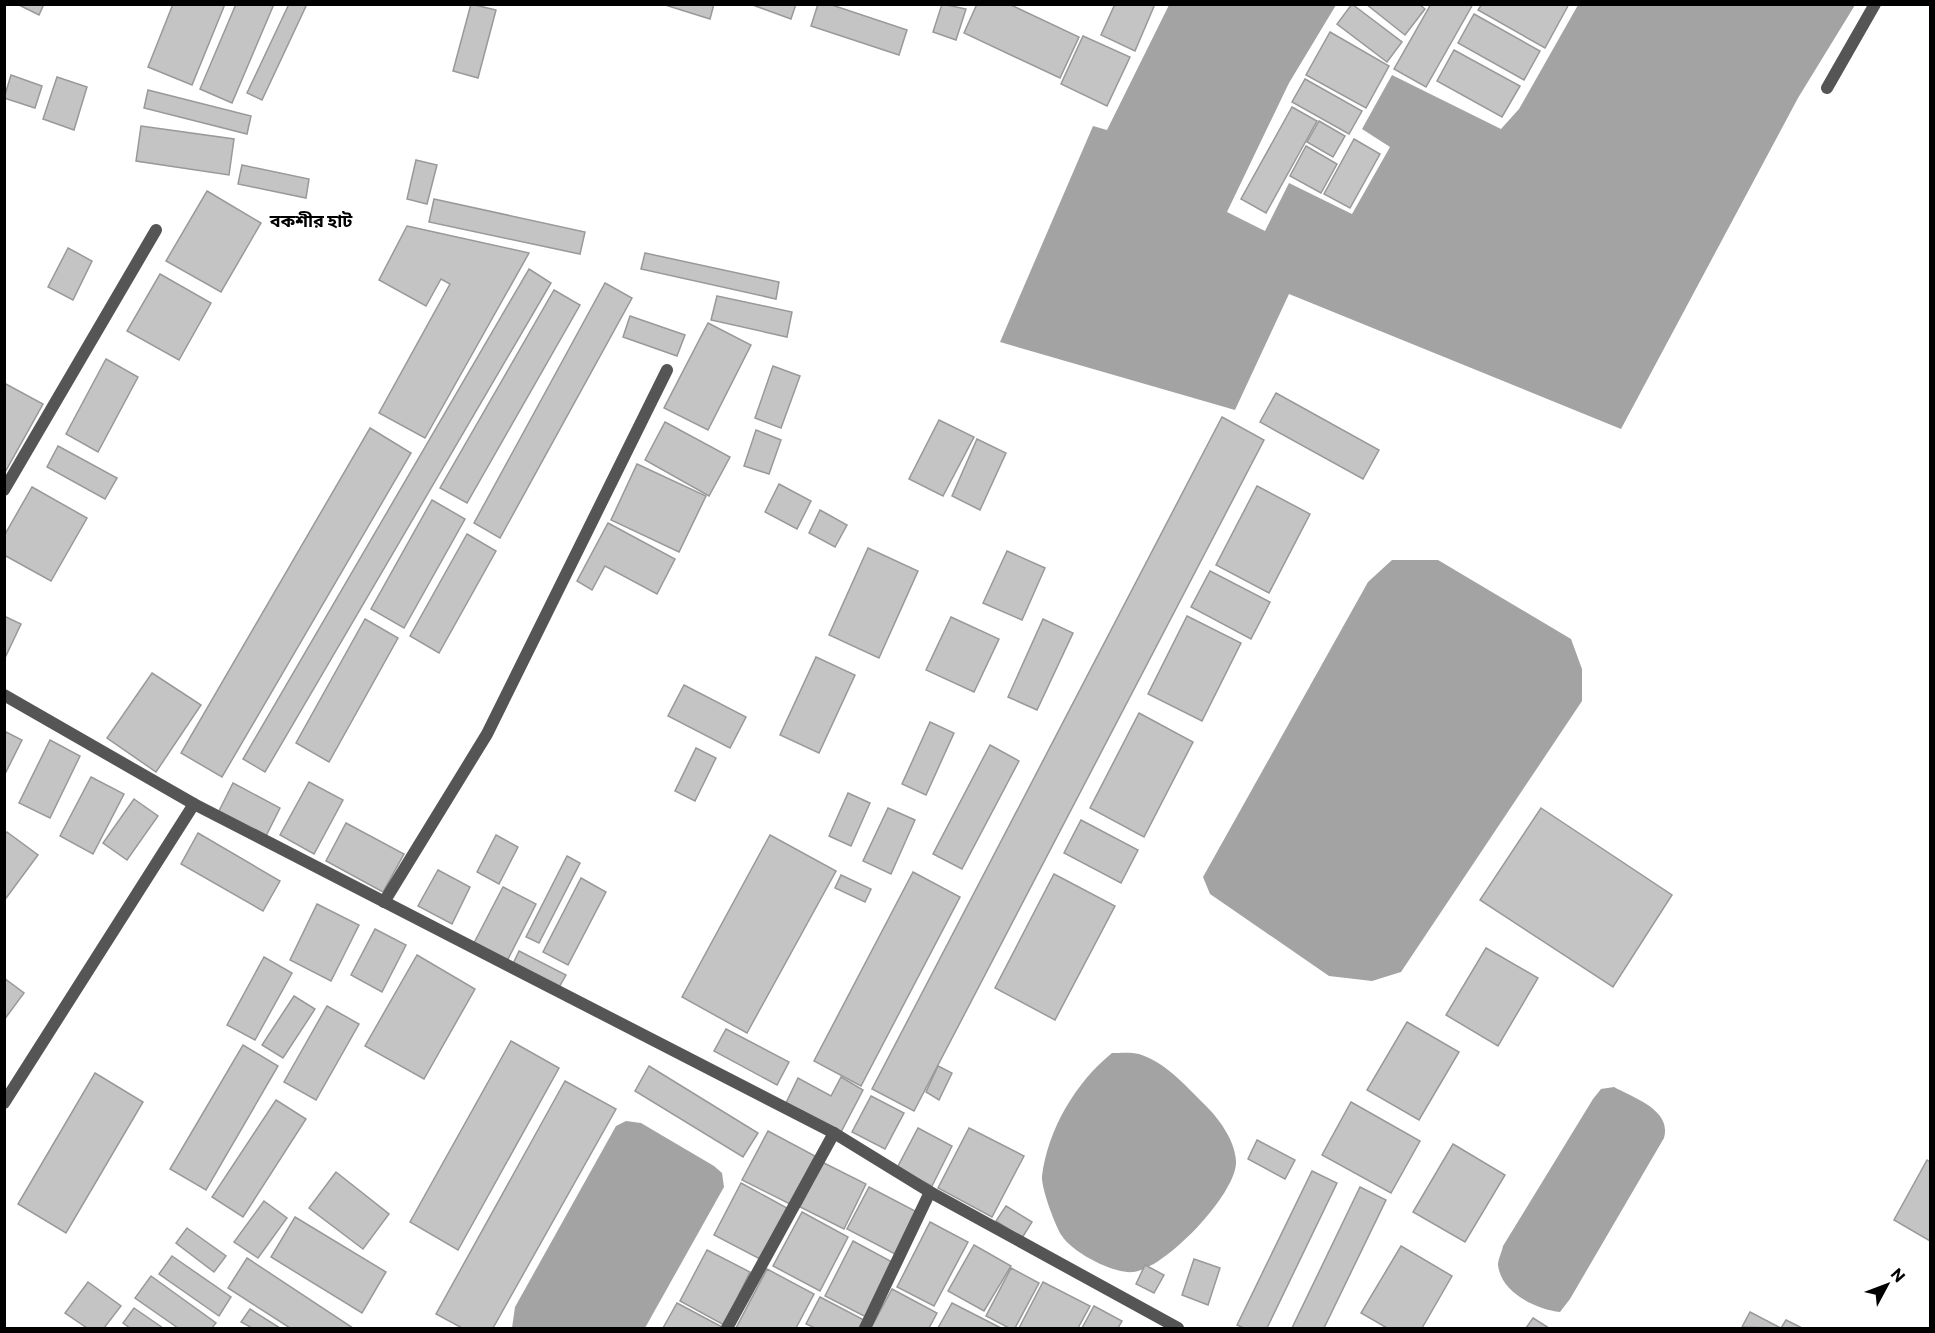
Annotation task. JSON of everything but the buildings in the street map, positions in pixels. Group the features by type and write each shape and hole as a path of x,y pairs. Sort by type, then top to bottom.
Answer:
{"street":[{"path":"1827,88 1875,4"},
{"path":"4,490 156,230"},
{"path":"384,902 487,734 668,370"},
{"path":"4,695 194,804 834,1133 930,1192 1160,1324 1179,1329"},
{"path":"4,1103 194,804"},
{"path":"728,1329 834,1133"},
{"path":"865,1329 930,1192"}],"shaded area":[{"path":"1169,5 1336,5 1289,83 1227,212 1265,231 1289,183 1352,214 1390,147 1362,129 1392,75 1501,129 1519,109 1578,5 1855,5 1798,98 1621,429 1289,294 1235,410 1000,342 1093,126 1107,130"},
{"path":"1392,560 1438,560 1571,639 1582,669 1582,701 1401,972 1372,981 1329,976 1210,894 1203,877 1368,582"},
{"path":"1112,1053 1139,1054 1157,1062 1174,1075 1220,1122 1233,1145 1236,1161 1233,1175 1225,1192 1197,1228 1162,1258 1146,1268 1133,1272 1104,1266 1074,1249 1067,1242 1052,1216 1042,1181 1045,1158 1057,1124 1076,1092"},
{"path":"1614,1087 1657,1112 1665,1128 1664,1138 1570,1299 1560,1312 1541,1307 1521,1298 1506,1284 1498,1265 1503,1246 1593,1099 1601,1089"},
{"path":"626,1121 641,1123 714,1166 722,1173 724,1187 645,1328 512,1328 515,1307 616,1126"}],"district":[{"name":"বকশীর হাট","path":"311,221"}]}
